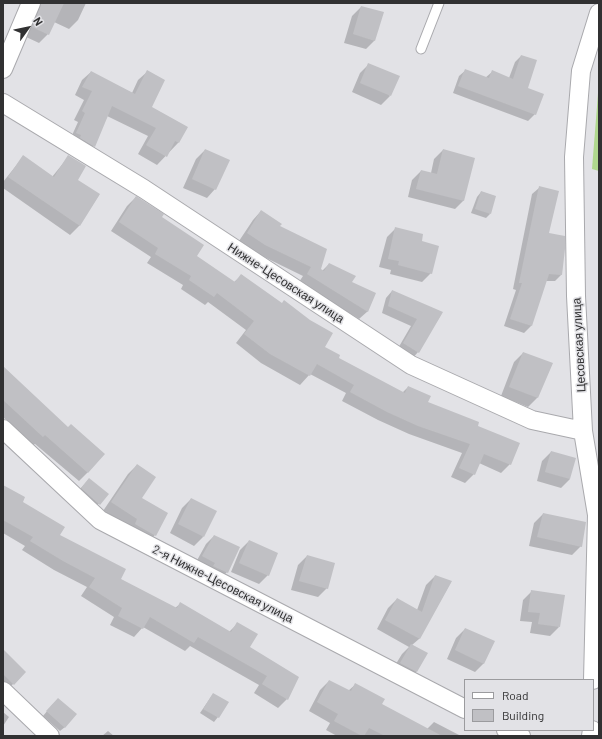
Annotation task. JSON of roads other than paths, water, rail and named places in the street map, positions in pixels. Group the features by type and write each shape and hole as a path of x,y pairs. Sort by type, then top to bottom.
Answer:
{"street":[{"path":"3,69 31,3"},
{"name":"Цесовская улица","path":"593,679 597,515 583,431 576,296 574,158 582,71 599,12"},
{"name":"Нижне-Цесовская улица","path":"3,103 144,189 411,365 532,420 583,431"},
{"name":"2-я Нижне-Цесовская улица","path":"3,429 100,520 464,708"},
{"path":"3,691 50,736"},
{"path":"508,731 521,736"}],"lane":[{"path":"421,49 439,3"}]}
